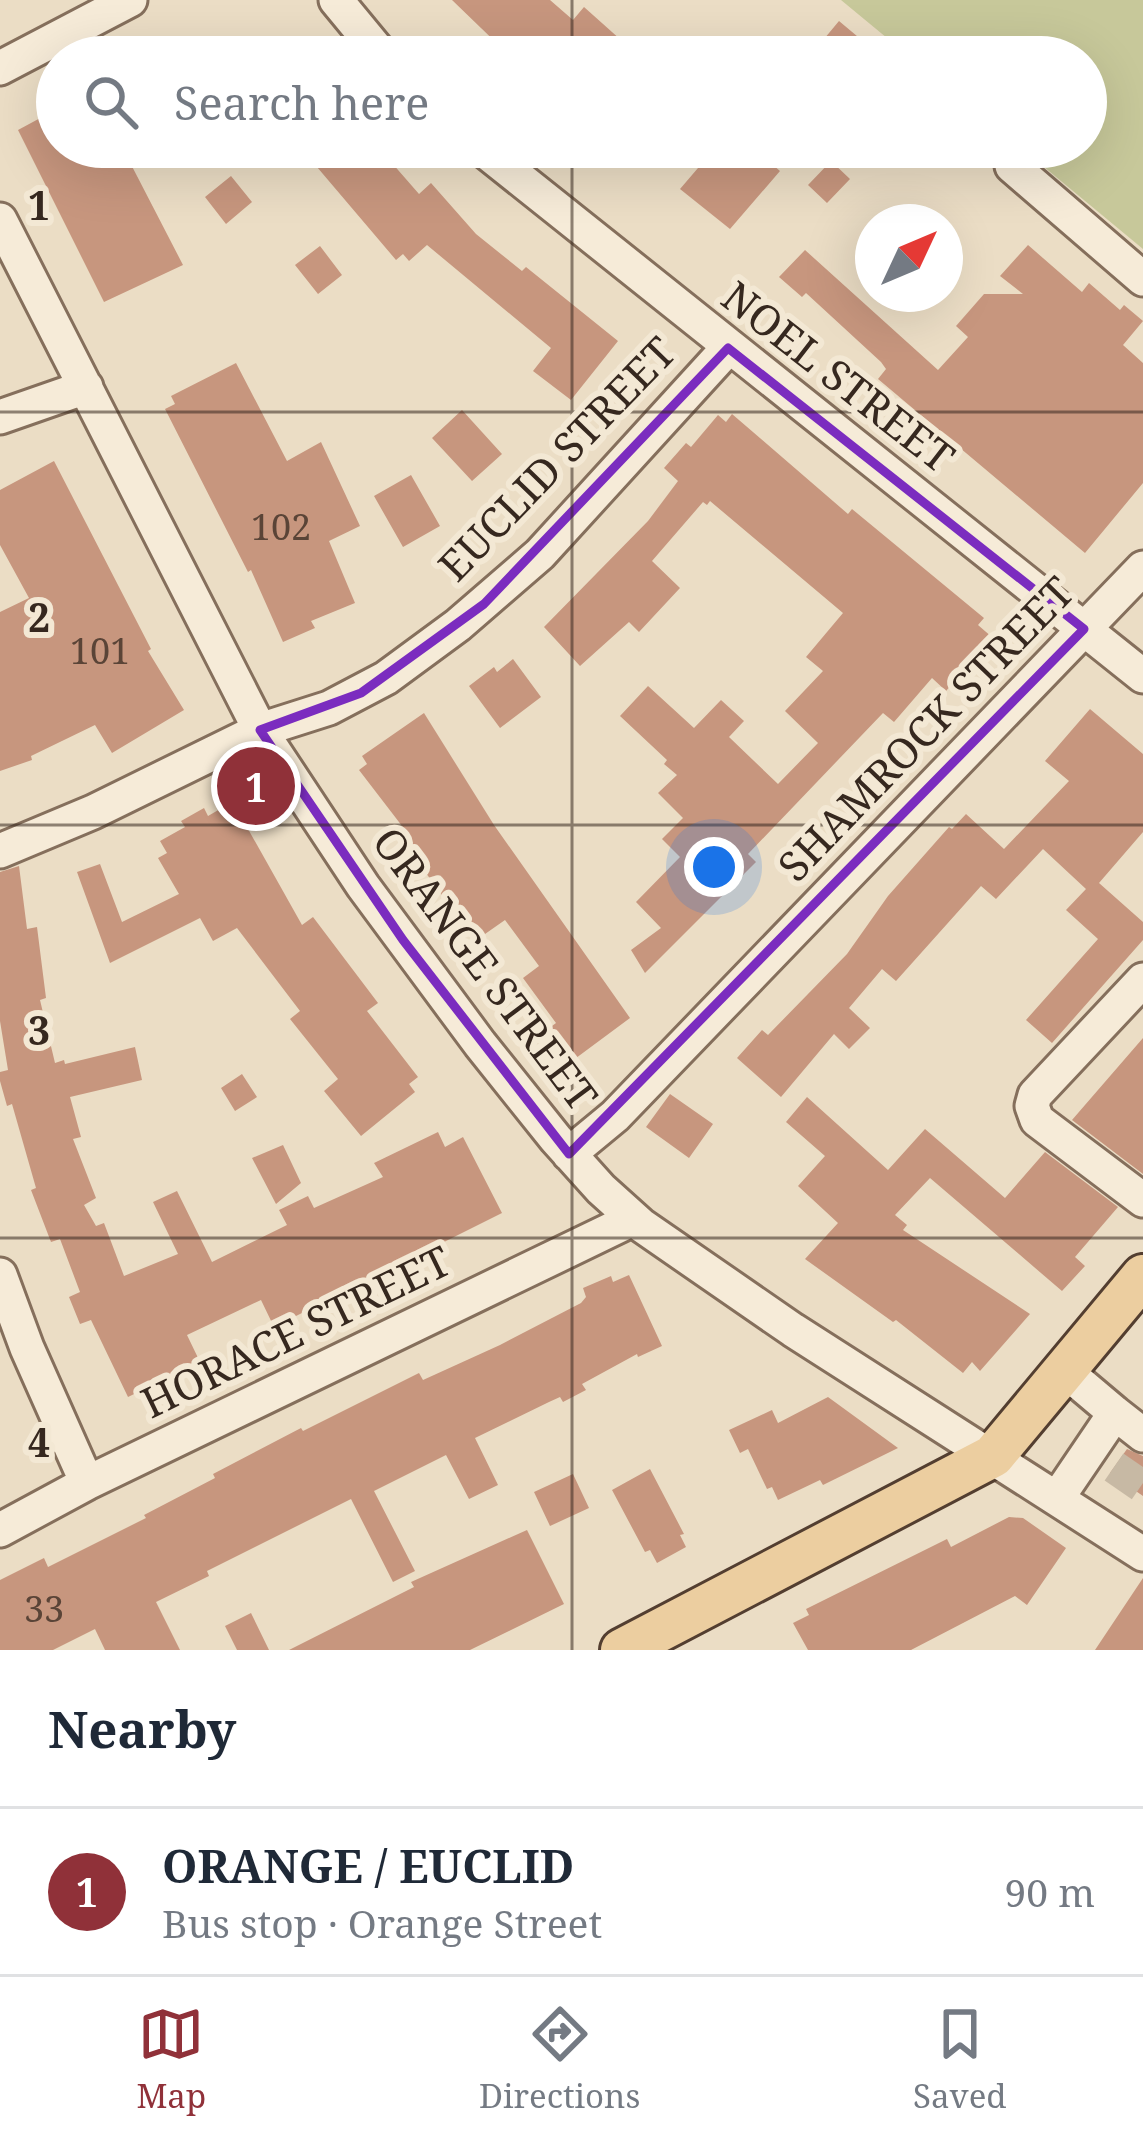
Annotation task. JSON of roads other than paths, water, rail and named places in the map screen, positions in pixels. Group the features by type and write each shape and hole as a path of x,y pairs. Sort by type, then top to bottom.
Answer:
{"main road":[{"path":"646,1644 993,1456 1143,1276"}],"street":[{"path":"61,36 130,0"},
{"path":"336,0 366,36"},
{"path":"0,68 36,49"},
{"name":"NOEL STREET","path":"506,168 1143,676"},
{"path":"1014,168 1143,279"},
{"name":"ORANGE STREET","path":"0,220 260,730 376,904 479,1044 569,1154 633,1219 794,1330 1143,1553"},
{"name":"EUCLID STREET","path":"0,851 112,804 260,730 361,693 484,604 599,493 728,348"},
{"path":"0,417 86,387"},
{"name":"SHAMROCK STREET","path":"569,1154 646,1084 1143,568"},
{"path":"1143,980 1035,1095 1032,1106 1037,1120 1143,1200"},
{"name":"HORACE STREET","path":"0,1530 87,1483 633,1219"},
{"path":"0,1275 87,1483"},
{"path":"1064,1370 1143,1435"},
{"path":"1058,1497 1103,1460 1115,1413"}],"tunnel":[{"path":"1114,1467 1143,1487"}],"place":[{"name":"ORANGE / EUCLID","path":"256,786"}]}
